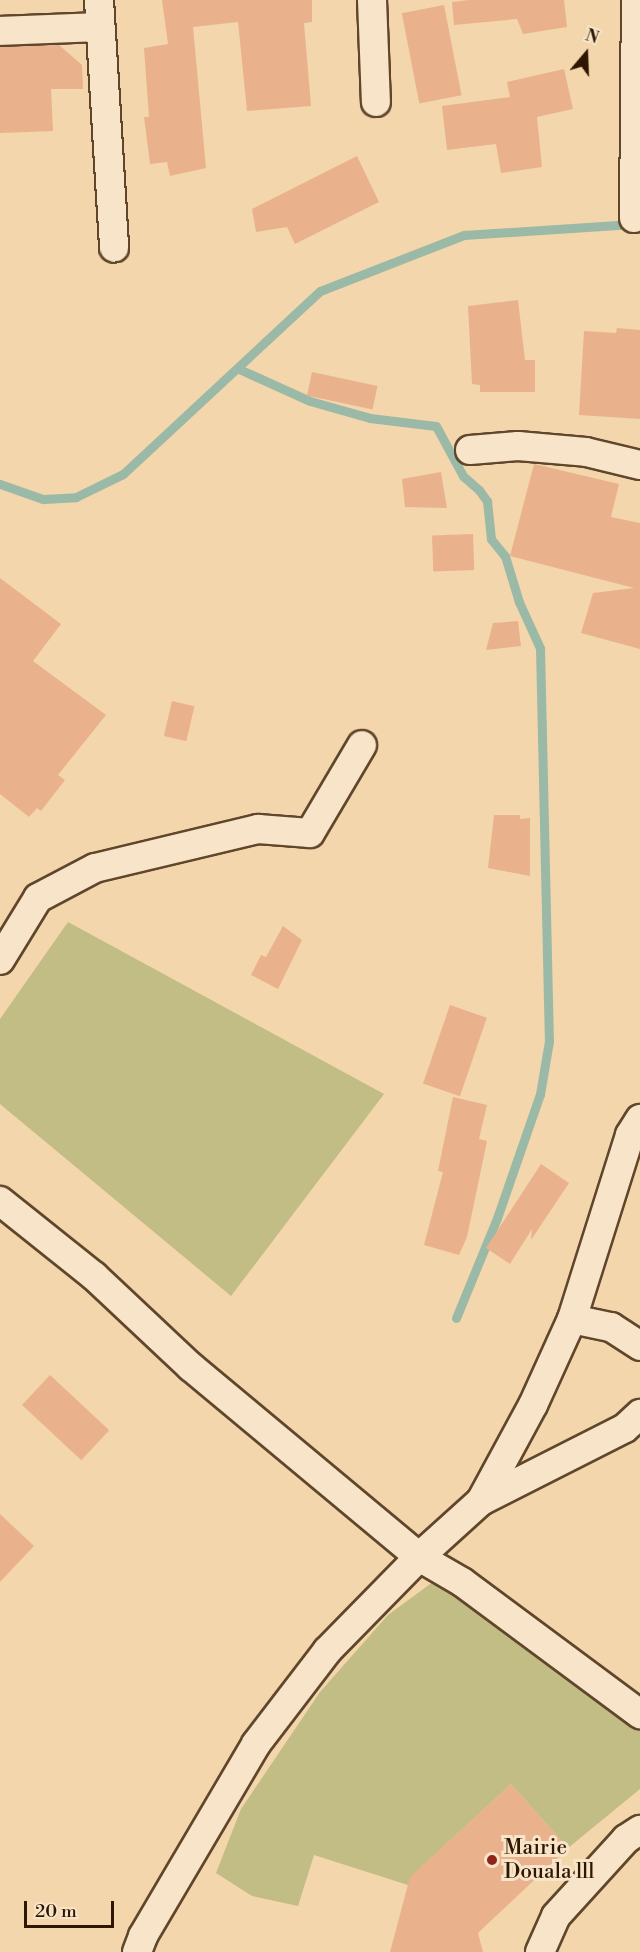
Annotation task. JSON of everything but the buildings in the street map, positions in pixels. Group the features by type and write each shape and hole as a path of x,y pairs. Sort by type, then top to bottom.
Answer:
{"street":[{"path":"372,0 376,102"},
{"path":"634,218 636,0"},
{"path":"0,31 99,14 114,248"},
{"path":"470,450 530,447 586,452 640,465"},
{"path":"0,960 38,898 95,868 258,829 310,833 362,745"},
{"path":"481,1501 533,1406 572,1319 630,1135 640,1119"},
{"path":"0,1201 94,1276 191,1367 419,1557 462,1582 640,1714"},
{"path":"572,1319 611,1328 640,1346"},
{"path":"137,1952 143,1936 256,1744 327,1651 419,1557 481,1501 625,1428 640,1414"},
{"path":"540,1952 556,1916 626,1839 640,1830"}],"shaded area":[{"path":"68,922 384,1094 231,1296 0,1104 0,1019"},
{"path":"441,1576 474,1595 539,1660 640,1730 640,1789 568,1848 511,1784 417,1871 408,1885 314,1855 298,1906 252,1896 216,1873 241,1809 320,1692 388,1615"}],"waterway":[{"path":"0,484 43,499 76,497 123,474 320,291 464,235 633,224"},
{"path":"239,369 310,401 370,418 436,426 463,476 479,490 487,501 491,539 505,556 519,602 540,648 549,1041 540,1094 497,1218 456,1318"}],"place":[{"name":"Mairie Douala lll","path":"492,1860"}]}
